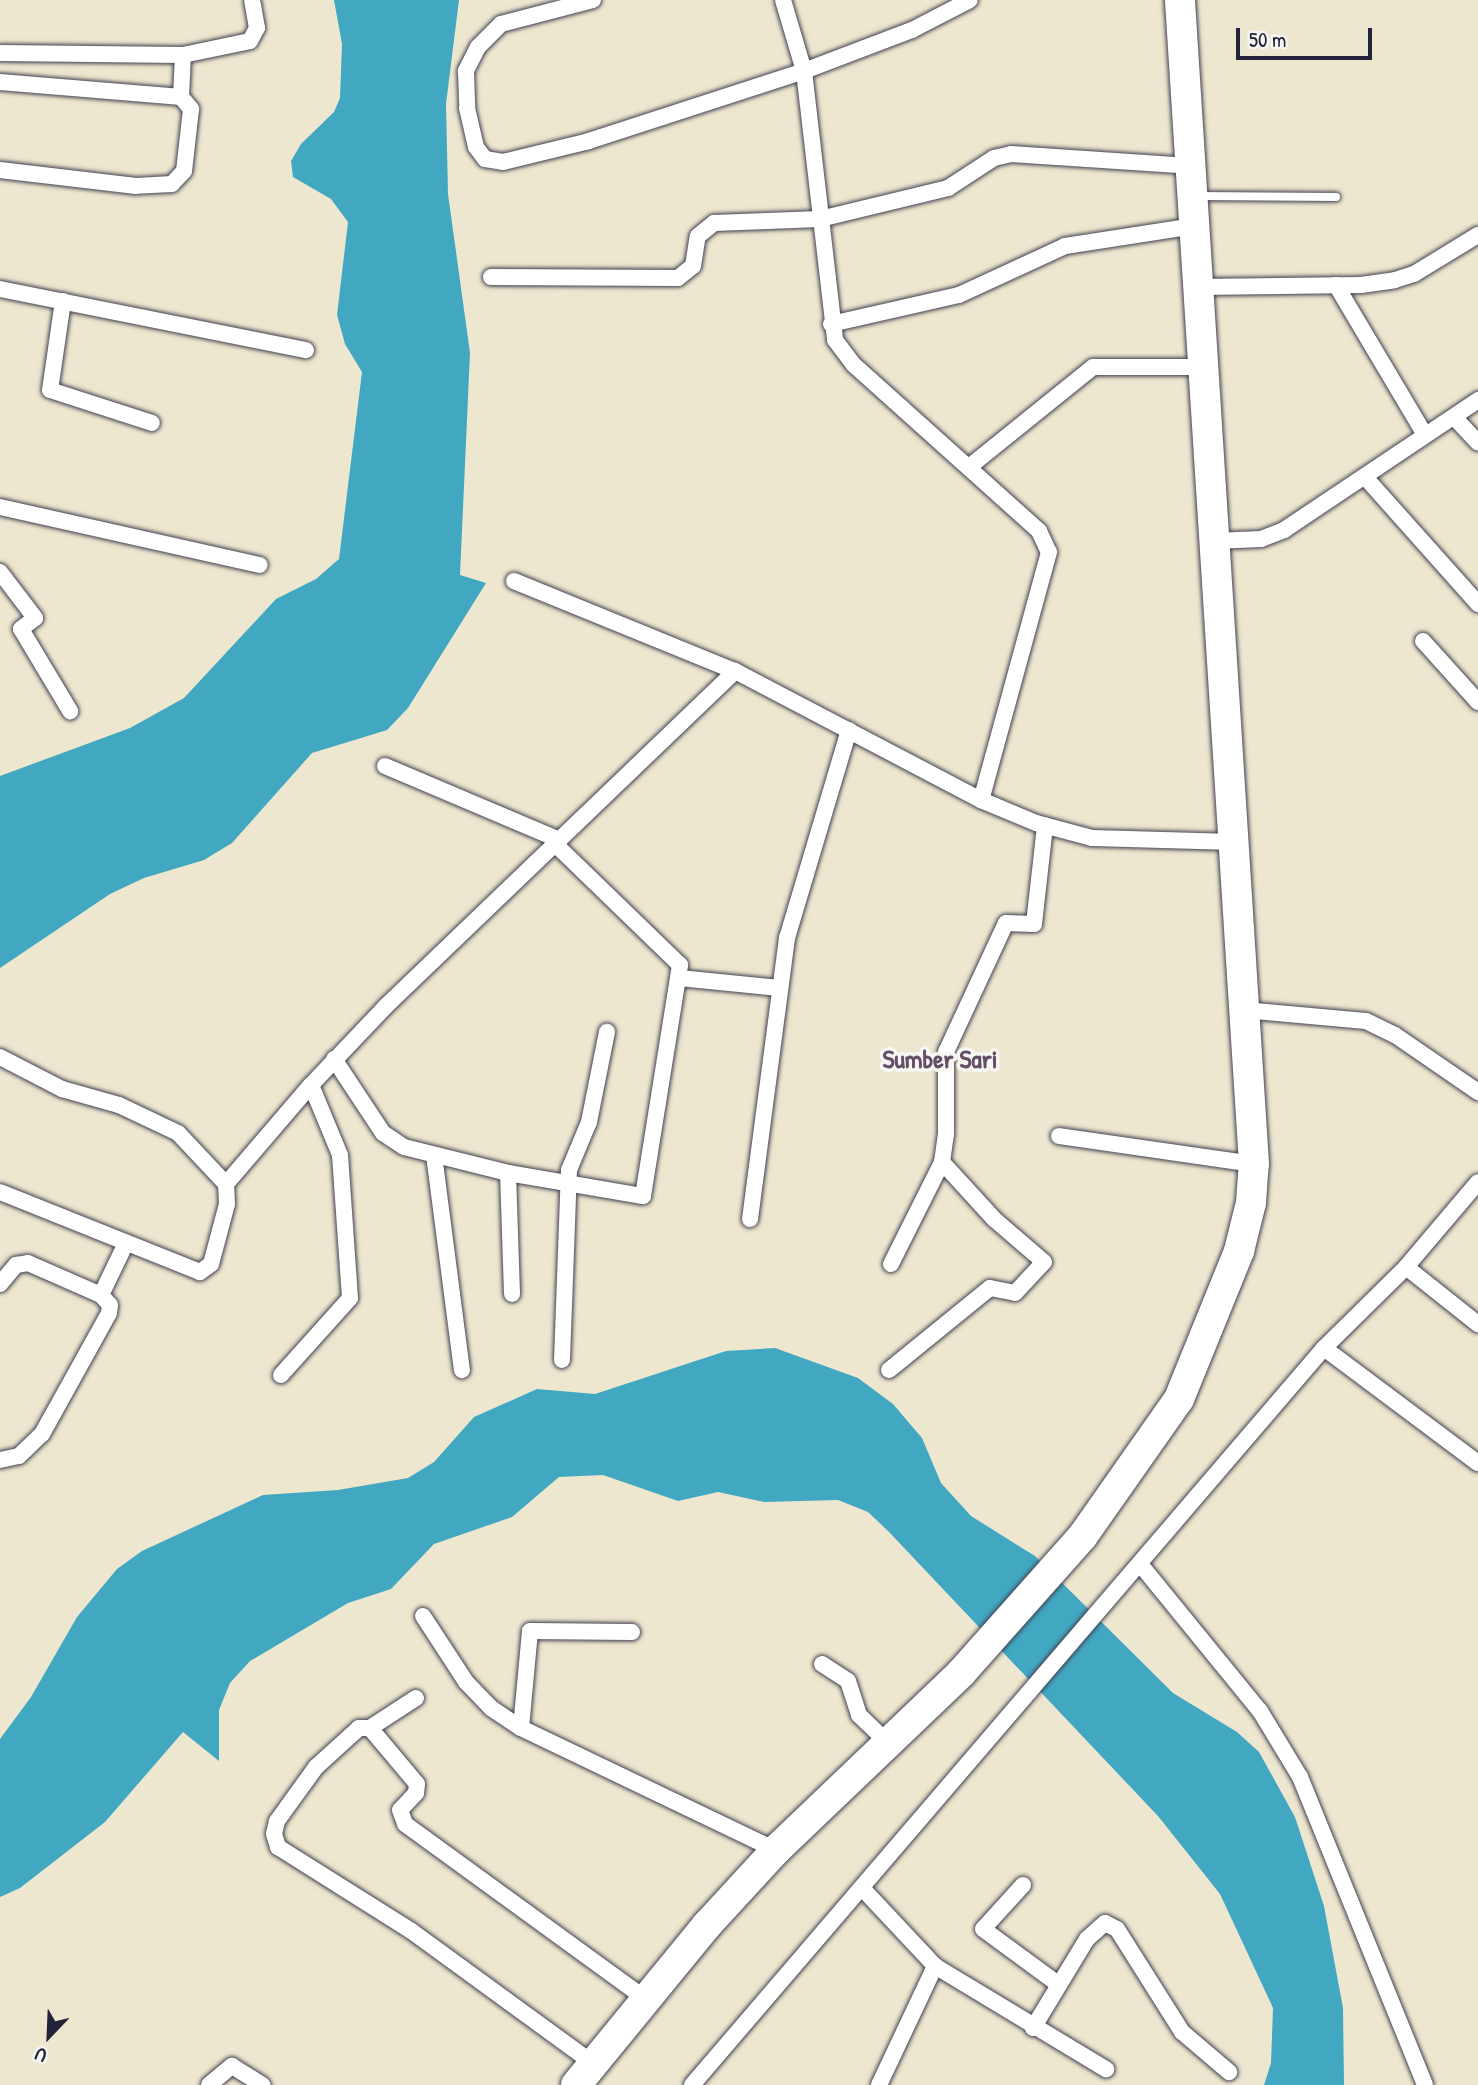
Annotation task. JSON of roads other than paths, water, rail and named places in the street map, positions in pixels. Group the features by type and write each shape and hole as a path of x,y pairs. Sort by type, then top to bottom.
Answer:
{"highway":[{"path":"585,2075 646,1999 776,1850 962,1672 1082,1537 1135,1467 1179,1399 1200,1356 1239,1251 1251,1203 1254,1164 1180,0"}],"street":[{"path":"0,53 183,55 250,41 257,28 252,0"},
{"path":"593,0 501,24 478,47 467,71 467,108 476,147 485,159 503,162 589,141 804,71 912,30 970,0"},
{"path":"783,0 804,71 831,324 844,355 1039,531 1049,552 981,800"},
{"path":"0,170 136,186 172,184 184,171 191,110 181,97 183,55"},
{"path":"0,82 181,97"},
{"path":"491,277 678,278 692,266 698,236 714,223 820,219 948,188 995,158 1011,154 1190,166"},
{"path":"831,324 959,295 1065,246 1193,211"},
{"path":"1198,288 1379,283 1414,274 1478,235"},
{"path":"1336,285 1425,435"},
{"path":"0,289 306,349"},
{"path":"63,301 50,390 152,423"},
{"path":"969,467 1093,367 1203,367"},
{"path":"1214,541 1273,535 1365,477 1478,400"},
{"path":"1454,417 1478,443"},
{"path":"1365,477 1478,604"},
{"path":"0,506 260,565"},
{"path":"0,572 41,615 21,629 70,711"},
{"path":"514,581 735,671 981,800 1045,826 1092,838 1234,842"},
{"path":"1423,641 1478,702"},
{"path":"0,1192 190,1272 206,1270 220,1237 226,1184 311,1085 334,1059 735,671"},
{"path":"750,1219 778,988 787,938 849,730"},
{"path":"334,1059 383,1133 404,1147 508,1173 643,1196 680,978 678,961 557,842 384,766"},
{"path":"891,1264 942,1162 946,1134 946,1052 1006,923 1034,924 1045,826"},
{"path":"680,978 778,988"},
{"path":"1244,1010 1366,1021 1395,1035 1478,1092"},
{"path":"562,1360 567,1185 571,1163 592,1109 607,1032"},
{"path":"0,1057 62,1089 118,1105 166,1126 187,1141 226,1184"},
{"path":"281,1376 350,1298 340,1155 311,1085"},
{"path":"1059,1136 1254,1164"},
{"path":"434,1155 462,1370"},
{"path":"889,1370 990,1287 1015,1293 1044,1262 994,1219 942,1162"},
{"path":"508,1173 512,1294"},
{"path":"692,2085 1107,1606 1324,1348 1406,1267 1478,1182"},
{"path":"101,1295 126,1243"},
{"path":"0,1284 20,1262 101,1295 110,1305 42,1434 19,1457 0,1460"},
{"path":"1406,1267 1478,1324"},
{"path":"1324,1348 1478,1463"},
{"path":"1140,1564 1260,1711 1300,1777 1425,2085"},
{"path":"423,1616 466,1682 491,1708 521,1728 776,1850"},
{"path":"521,1728 530,1631 632,1632"},
{"path":"822,1664 848,1681 859,1715 888,1743"},
{"path":"416,1698 370,1728 359,1728 316,1767 277,1821 274,1834 278,1847 410,1930 585,2075"},
{"path":"370,1728 417,1784 416,1793 400,1810 405,1824 646,1999"},
{"path":"1023,1885 984,1929 1058,1984"},
{"path":"862,1888 935,1966 1033,2028 1106,2069"},
{"path":"1033,2028 1095,1927 1105,1923 1117,1929 1182,2032 1229,2072"},
{"path":"879,2085 935,1966"},
{"path":"209,2085 232,2066 263,2085"}],"lane":[{"path":"1193,211 1336,197"}],"water":[{"path":"334,0 459,0 446,104 448,194 470,353 460,575 486,583 408,708 387,730 312,753 232,843 204,860 144,878 110,894 0,968 0,776 130,728 184,698 276,599 316,579 339,559 362,372 345,344 337,315 348,222 331,199 293,177 291,161 301,144 334,112 340,98 342,44"},
{"path":"775,1348 858,1378 893,1404 922,1438 941,1483 971,1516 1035,1556 1173,1693 1237,1732 1259,1752 1295,1817 1324,1906 1343,2008 1344,2085 1264,2085 1271,2063 1273,2008 1220,1894 1158,1816 889,1532 868,1512 838,1500 764,1502 718,1492 678,1501 603,1475 559,1477 512,1517 434,1544 391,1589 348,1603 250,1661 230,1683 219,1710 219,1761 183,1732 105,1822 20,1888 0,1897 0,1739 31,1697 77,1617 117,1569 142,1551 263,1495 338,1490 408,1478 434,1462 474,1417 537,1389 595,1394 726,1351"}],"district":[{"name":"Sumber Sari","path":"940,1059"}]}
